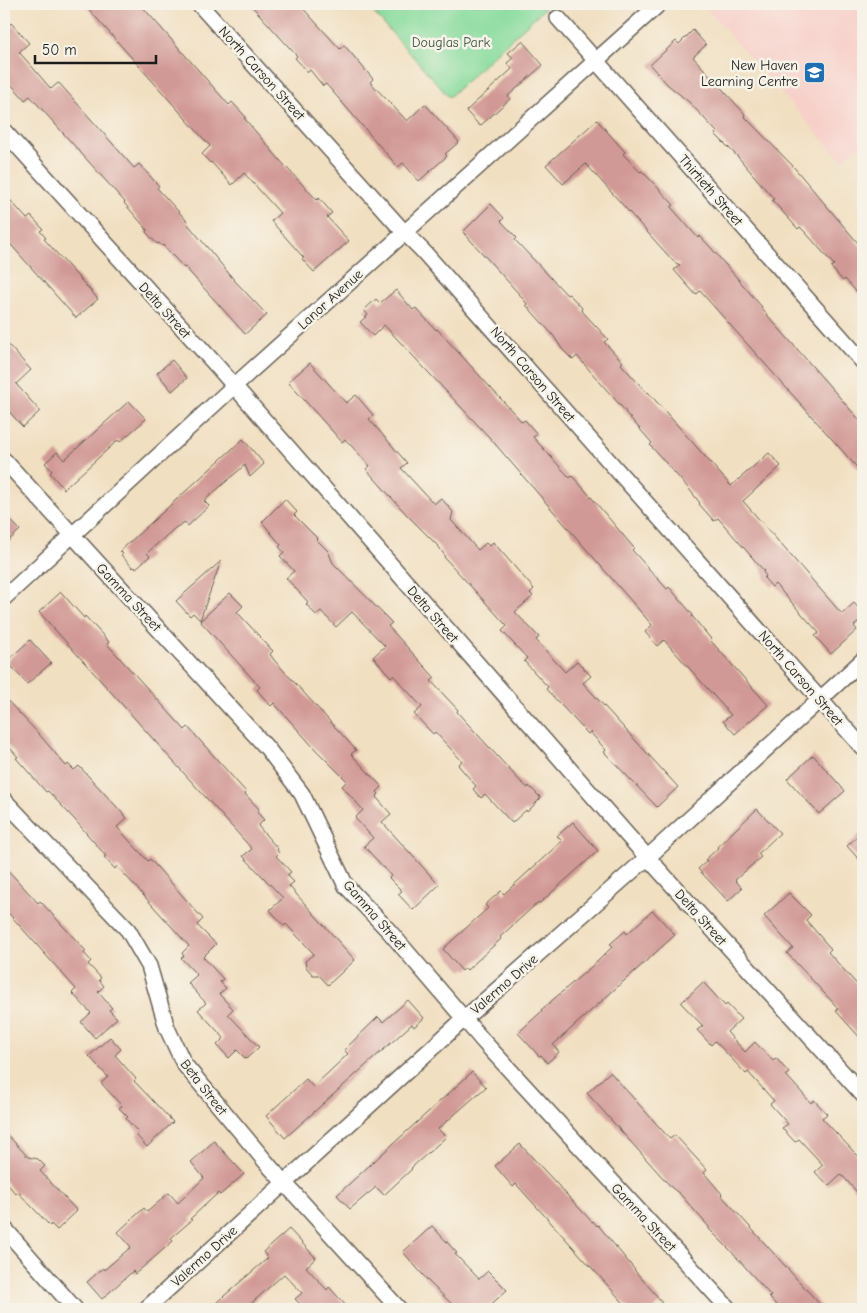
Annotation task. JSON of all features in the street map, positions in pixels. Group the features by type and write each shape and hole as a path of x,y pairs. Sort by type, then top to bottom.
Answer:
{"street":[{"name":"North Carson Street","path":"199,4 423,251 863,748"},
{"name":"Lanor Avenue","path":"4,598 233,387 659,4"},
{"name":"Thirtieth Street","path":"558,18 863,362"},
{"name":"Delta Street","path":"4,131 216,366 647,858 863,1095"},
{"name":"Gamma Street","path":"4,460 267,748 302,794 346,886 389,931 464,1019 729,1309"},
{"name":"Valermo Drive","path":"146,1309 464,1019 647,858 863,660"},
{"name":"Beta Street","path":"4,800 128,930 149,966 167,1028 184,1064 285,1183 400,1309"},
{"path":"4,1228 75,1309"}],"shaded area":[{"name":"New Haven Learning Centre","path":"702,4 863,4 863,143 842,161"}],"green space":[{"name":"Douglas Park","path":"366,4 549,4 449,97"}],"building":[{"path":"84,4 140,4 229,105 232,102 246,117 244,118 285,166 317,200 319,198 332,213 327,217 349,241 314,272 271,221 280,213 244,173 232,185 210,163 202,154 210,146"},
{"path":"250,4 299,4 340,49 344,45 373,79 370,82 407,121 425,104 459,142 445,154 447,156 419,181 403,163 398,167 326,84 323,86 310,70 308,72 295,58 297,56"},
{"path":"11,23 29,43 19,52 51,89 58,83 60,84 134,168 139,164 159,186 157,188 188,222 235,281 267,315 245,334 185,267 163,245 157,244 146,232 147,230 125,202 30,96 25,100 4,76 4,30"},
{"path":"693,30 706,45 693,57 745,114 744,116 792,165 863,249 863,299 845,279 843,281 831,267 834,265 806,233 800,227 798,229 772,200 774,199 738,157 715,134 717,132 650,65 676,41 679,44"},
{"path":"522,41 543,65 508,96 510,99 480,126 466,111 512,69 507,63 513,58 508,53"},
{"path":"597,120 625,152 623,154 674,205 671,207 698,238 700,236 712,249 863,424 863,474 700,291 696,295 674,270 680,265 674,262 586,164 563,184 546,165"},
{"path":"4,193 27,219 31,216 43,229 40,231 46,238 44,239 98,299 76,318 4,237"},
{"path":"491,204 504,218 501,221 517,238 515,240 567,295 569,294 582,308 581,310 608,339 604,342 623,362 621,364 731,486 769,453 781,466 743,501 842,614 854,603 863,613 863,618 854,626 857,630 831,654 815,636 819,633 775,584 772,587 764,578 766,576 764,571 718,518 714,521 699,504 689,489 650,445 652,443 626,412 577,356 573,360 562,349 520,295 463,232"},
{"path":"396,290 413,310 416,308 437,329 522,422 525,420 537,434 533,437 570,478 572,476 585,490 634,548 632,550 667,589 669,587 693,615 710,640 768,705 735,734 723,721 731,715 664,640 657,646 645,632 652,625 489,437 384,325 373,336 360,322 368,315 364,310 376,299 380,303"},
{"path":"4,340 31,370 16,384 40,411 23,427 4,406"},
{"path":"172,360 187,378 172,391 157,373"},
{"path":"310,363 346,403 356,395 373,415 369,419 407,463 401,468 434,504 441,498 453,512 451,520 478,550 486,543 489,546 493,542 534,589 530,593 533,596 515,612 539,637 536,640 565,672 577,661 591,676 583,683 678,787 657,807 604,752 606,750 590,732 588,734 546,689 548,687 524,661 527,658 502,631 507,626 444,557 439,547 366,469 370,466 345,439 342,442 288,382"},
{"path":"129,401 146,419 120,442 118,440 64,489 50,473 52,471 45,463 57,452 64,460"},
{"path":"243,439 264,464 250,477 245,465 204,501 209,506 188,526 185,522 175,528 147,553 150,556 136,568 133,568 121,555 123,554 120,551"},
{"path":"285,499 297,512 294,515 328,551 333,563 392,623 388,626 435,678 431,681 458,710 457,712 520,781 528,788 529,786 540,797 527,812 526,810 512,823 485,794 481,798 473,789 476,786 458,765 462,761 435,732 433,734 414,714 422,707 393,675 391,677 373,657 385,646 352,612 336,627 321,611 316,615 306,604 308,602 286,578 294,571 280,556 284,552 279,547 281,545 262,522"},
{"path":"4,513 20,530 4,545"},
{"path":"221,561 200,620 193,613 190,616 176,601"},
{"path":"61,592 109,642 107,644 185,730 188,727 259,809 257,812 264,820 258,826 278,849 279,853 276,856 291,872 287,875 294,882 289,886 355,960 328,985 319,975 313,975 306,967 305,961 314,954 270,910 283,898 243,856 252,849 39,612"},
{"path":"230,593 243,606 237,612 273,651 270,654 274,660 356,750 351,754 382,787 377,792 379,794 376,797 391,814 382,822 439,885 413,910 398,894 402,891 389,878 391,876 364,846 373,838 355,818 363,810 342,786 347,781 274,703 271,706 257,690 260,687 200,621"},
{"path":"30,640 51,663 27,684 7,661"},
{"path":"4,697 66,766 68,764 74,770 79,766 127,818 117,827 148,861 150,859 203,919 197,925 216,944 203,957 223,979 220,982 226,988 219,994 233,1009 228,1014 259,1047 246,1059 237,1050 229,1058 217,1045 224,1038 198,1010 206,1003 188,983 197,975 181,958 184,956 182,953 189,946 117,866 115,869 104,857 106,856 48,791 46,792 16,758 18,757 4,741"},
{"path":"813,755 845,791 819,814 787,779"},
{"path":"757,809 780,833 758,854 761,857 735,880 742,888 728,901 698,869 707,861 705,860 717,847"},
{"path":"573,822 598,851 541,902 534,906 467,970 465,968 462,971 443,949 488,908 485,905 501,891 504,894 562,841 557,836"},
{"path":"863,831 863,864 847,846"},
{"path":"4,866 38,903 40,901 86,951 84,953 91,961 88,964 101,978 99,980 104,986 98,992 112,1008 109,1010 117,1018 95,1038 81,1022 91,1013 72,993 76,989 4,908"},
{"path":"789,893 811,915 806,920 831,949 828,952 863,991 863,1041 836,1011 838,1010 837,1007 787,953 793,948 764,916"},
{"path":"652,911 675,935 553,1045 559,1052 547,1063 518,1033 541,1010 599,960 613,946 610,944 625,931 627,934"},
{"path":"703,982 725,1006 727,1004 741,1019 727,1032 745,1052 755,1042 773,1061 776,1058 789,1073 786,1075 811,1103 814,1100 827,1114 822,1118 863,1160 863,1199 841,1174 828,1186 815,1172 823,1165 799,1139 795,1142 782,1128 788,1124 770,1104 774,1101 748,1072 746,1074 715,1041 711,1045 697,1030 703,1026 681,1003"},
{"path":"408,1000 424,1018 414,1027 412,1024 285,1138 266,1116 306,1079 313,1087 348,1054 344,1050 378,1017 383,1022"},
{"path":"110,1037 121,1049 115,1055 136,1079 134,1081 173,1122 147,1147 137,1136 138,1132 126,1119 128,1117 119,1108 122,1106 101,1083 108,1077 89,1056"},
{"path":"472,1072 486,1087 438,1129 446,1137 384,1195 376,1187 350,1209 337,1195"},
{"path":"610,1072 670,1139 675,1135 707,1170 704,1173 721,1195 824,1309 780,1309 769,1297 771,1296 587,1093"},
{"path":"4,1131 28,1157 38,1159 45,1166 40,1171 77,1211 57,1230 51,1224 50,1226 18,1192 16,1194 4,1180"},
{"path":"214,1141 244,1174 220,1195 218,1193 190,1219 192,1220 171,1238 173,1241 164,1249 135,1274 133,1271 102,1299 87,1282 131,1247 118,1232 144,1208 147,1212 169,1193 178,1203 204,1178 191,1162"},
{"path":"520,1144 592,1222 598,1225 662,1302 654,1309 629,1309 516,1184 513,1187 495,1166"},
{"path":"432,1226 479,1279 488,1271 507,1290 486,1309 457,1309 429,1282 403,1252"},
{"path":"289,1229 316,1258 306,1267 327,1290 329,1287 349,1309 305,1309 295,1299 302,1293 284,1274 245,1309 209,1309 268,1258 263,1252"}],"place":[{"name":"New Haven Learning Centre","path":"814,73"}]}
